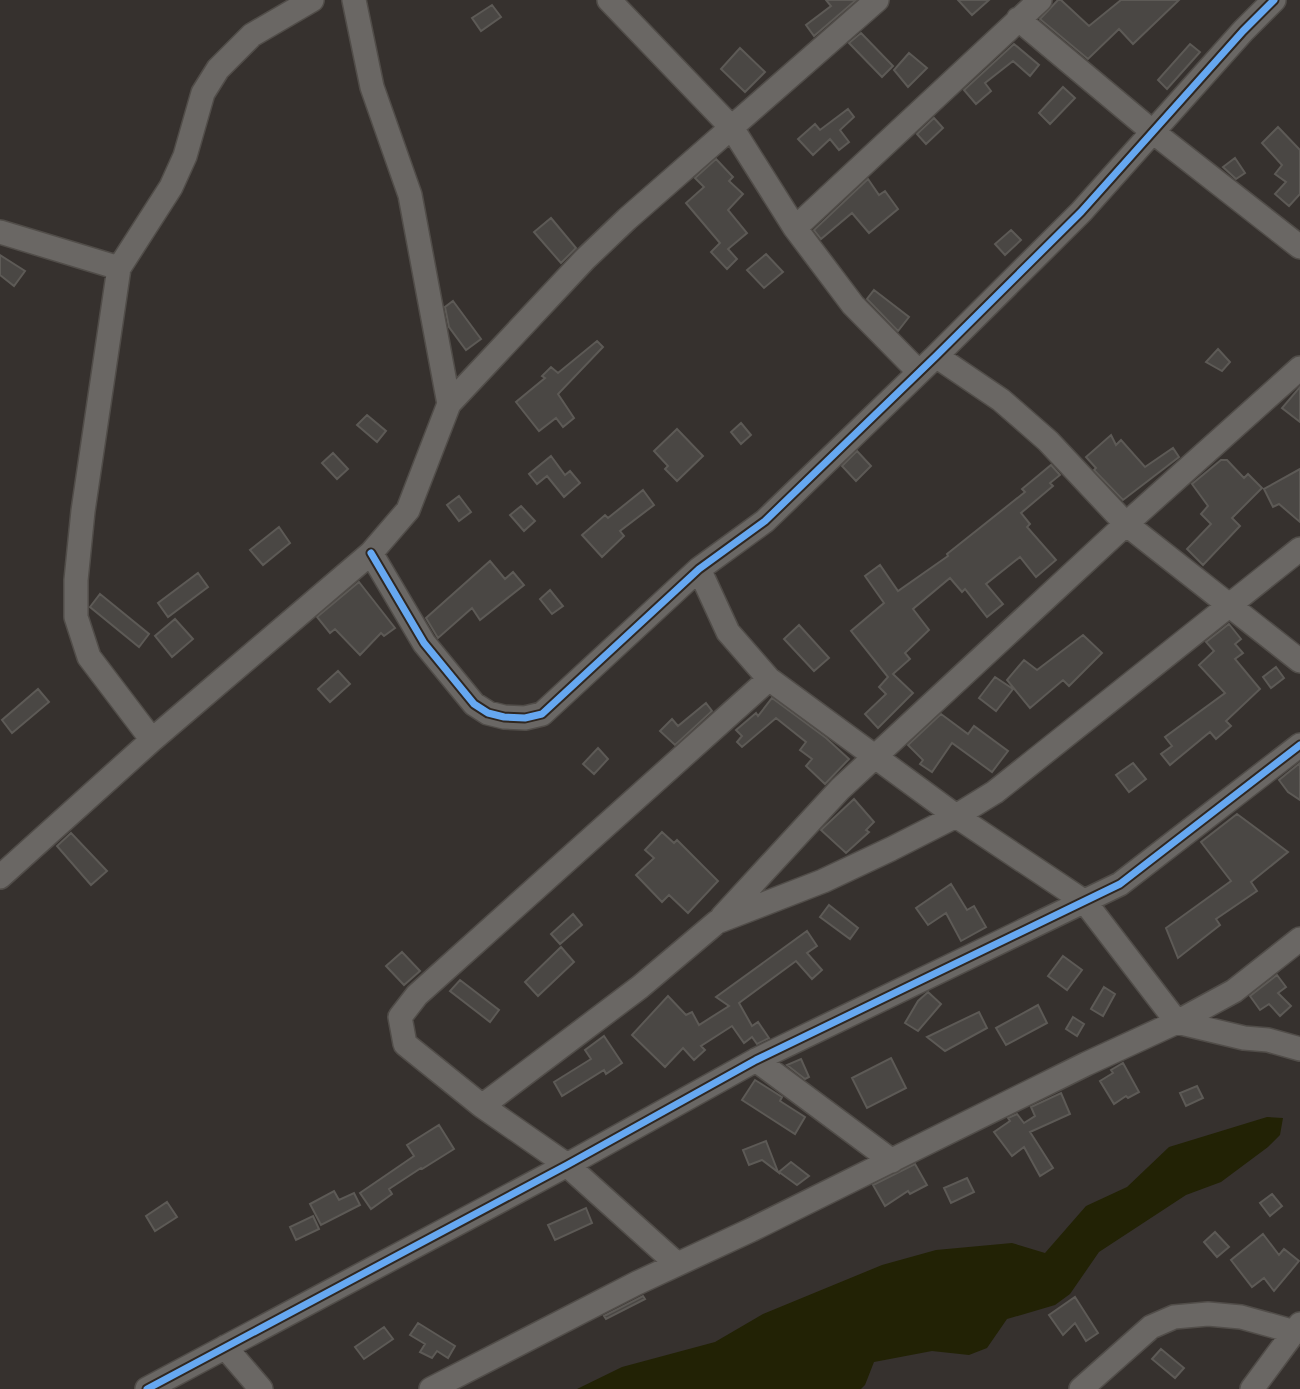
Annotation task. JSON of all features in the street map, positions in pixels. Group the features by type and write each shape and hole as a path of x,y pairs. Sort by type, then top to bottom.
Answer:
{"street":[{"path":"152,740 89,657 76,617 76,580 83,511 119,268 171,187 185,156 203,93 218,69 252,35 312,0"},
{"path":"354,0 372,87 410,195 449,404"},
{"path":"609,0 732,128 795,228 853,305 919,372"},
{"path":"0,877 152,740 371,553 408,510 449,404 585,259 877,0"},
{"path":"795,228 1040,0"},
{"path":"371,553 424,643 474,704 488,713 525,718 542,714 699,569 765,521 936,356 1081,212 1274,0"},
{"path":"1018,19 1153,132 1300,247"},
{"path":"0,232 119,268"},
{"path":"936,356 1001,400 1038,433 1126,524 1300,661"},
{"path":"482,1107 640,987 717,922 839,789 1126,524 1300,368"},
{"path":"717,922 823,881 956,816 995,792 1300,549"},
{"path":"699,569 728,632 769,679 956,816 1085,902 1177,1022 1300,1049"},
{"path":"677,1264 567,1165 482,1107 405,1044 400,1017 417,995 769,679"},
{"path":"147,1389 567,1165 756,1060 1120,884 1300,745"},
{"path":"431,1389 677,1264 1177,1022 1234,991 1300,939"},
{"path":"756,1060 892,1161"},
{"path":"1082,1389 1151,1327 1174,1317 1208,1314 1241,1317 1297,1328 1252,1389"},
{"path":"225,1346 261,1389"}],"shaded area":[{"path":"1267,1117 1283,1118 1280,1135 1268,1147 1221,1182 1186,1195 1099,1252 1070,1294 1055,1305 1007,1319 987,1348 969,1355 932,1351 874,1362 861,1389 577,1389 622,1367 715,1342 763,1314 882,1265 936,1250 1012,1243 1045,1253 1086,1206 1127,1187 1169,1147"}],"building":[{"path":"826,0 856,0 814,36 806,25 831,6"},
{"path":"958,0 989,0 972,15"},
{"path":"1058,0 1089,26 1121,0 1179,0 1133,44 1119,29 1088,59 1040,19"},
{"path":"492,5 501,17 481,31 472,18"},
{"path":"861,33 893,66 882,77 849,43"},
{"path":"1014,44 1039,65 1030,76 1013,61 985,83 991,91 976,104 964,90"},
{"path":"1190,44 1200,52 1167,89 1158,80"},
{"path":"740,48 765,72 745,92 721,69"},
{"path":"909,53 927,68 908,87 894,70"},
{"path":"1063,87 1075,98 1050,124 1039,113"},
{"path":"848,109 854,117 840,130 849,142 839,150 830,139 813,155 798,139 815,124 820,130"},
{"path":"934,118 943,128 926,144 917,134"},
{"path":"1278,127 1300,150 1300,194 1289,206 1275,194 1286,182 1275,174 1282,165 1262,143"},
{"path":"1235,158 1245,173 1236,179 1223,167"},
{"path":"716,159 733,177 729,181 743,194 728,210 747,233 728,249 737,259 727,269 711,252 720,243 686,203 704,187 695,178"},
{"path":"868,179 879,195 885,191 898,209 869,233 852,213 821,239 814,230"},
{"path":"551,218 576,248 561,263 534,232"},
{"path":"1011,230 1021,240 1005,255 995,244"},
{"path":"766,254 783,272 764,288 747,270"},
{"path":"0,255 25,271 14,286 0,275"},
{"path":"874,290 909,317 898,331 867,299"},
{"path":"453,301 481,339 466,350 449,327 445,307"},
{"path":"597,341 603,347 558,394 574,418 563,427 556,418 539,431 516,402 545,378 542,376 551,367 558,373"},
{"path":"1218,349 1230,362 1222,371 1206,362"},
{"path":"1300,387 1300,422 1282,408"},
{"path":"367,415 386,431 377,442 357,425"},
{"path":"741,423 751,435 741,444 731,432"},
{"path":"677,429 703,456 677,481 665,469 668,466 654,451"},
{"path":"1111,435 1116,445 1121,440 1145,467 1173,448 1179,457 1123,500 1094,470 1096,468 1086,457"},
{"path":"857,451 871,466 856,481 842,466"},
{"path":"333,453 348,469 337,479 322,463"},
{"path":"551,456 565,475 570,471 580,483 564,497 547,476 537,484 529,474"},
{"path":"1221,460 1227,460 1244,478 1248,474 1262,488 1232,518 1240,526 1203,565 1187,549 1211,524 1201,514 1208,506 1192,484"},
{"path":"1051,465 1060,475 1050,483 1053,486 1021,513 1030,524 1027,527 1056,560 1036,577 1020,557 986,584 1003,604 987,617 965,589 962,592 950,578 913,609 929,630 905,653 910,659 893,674 913,693 878,728 865,714 886,694 879,687 888,677 851,631 884,603 865,576 880,565 898,591 948,556 947,554 1025,492 1022,489"},
{"path":"1300,469 1300,522 1279,504 1273,507 1264,489"},
{"path":"643,490 654,505 620,531 624,536 602,557 582,535 605,515 608,518"},
{"path":"459,496 471,512 459,521 447,505"},
{"path":"521,506 535,521 524,531 510,515"},
{"path":"279,527 290,543 263,565 250,550"},
{"path":"490,561 505,579 513,572 524,585 480,620 472,608 438,638 426,618"},
{"path":"198,573 208,587 168,617 158,603"},
{"path":"359,582 395,628 384,636 381,633 360,655 335,629 330,633 317,617"},
{"path":"550,590 563,606 552,614 540,599"},
{"path":"100,594 149,634 139,647 90,607"},
{"path":"175,619 193,639 172,657 155,636"},
{"path":"1229,624 1241,639 1235,644 1243,653 1235,659 1260,689 1226,721 1231,726 1216,739 1210,732 1170,765 1161,754 1172,746 1165,737 1225,693 1199,665 1214,651 1206,642"},
{"path":"799,625 829,658 814,671 784,639"},
{"path":"1083,635 1102,653 1069,686 1063,680 1030,708 1007,680 1024,660 1037,670"},
{"path":"1276,667 1284,678 1271,688 1263,677"},
{"path":"338,671 350,684 330,702 318,689"},
{"path":"995,677 1013,689 996,711 979,698"},
{"path":"38,689 49,702 12,733 2,720"},
{"path":"772,698 826,738 849,759 825,784 806,766 812,759 800,750 806,742 776,718 742,747 737,742 742,736 736,730 756,713 758,716"},
{"path":"706,703 712,711 675,745 660,731 672,719 678,726"},
{"path":"941,714 968,734 974,726 1008,751 992,772 952,743 932,772 920,764 923,760 908,745"},
{"path":"598,748 608,759 594,774 583,764"},
{"path":"1133,763 1146,779 1129,792 1116,775"},
{"path":"1300,763 1300,800 1288,792 1279,780"},
{"path":"854,799 874,822 866,830 869,832 846,853 821,830"},
{"path":"1237,814 1288,852 1251,882 1257,891 1216,919 1220,925 1178,958 1166,928 1231,881 1201,842"},
{"path":"662,832 674,843 677,840 718,881 688,913 669,895 662,902 636,875 654,858 645,850"},
{"path":"71,833 107,871 91,885 57,846"},
{"path":"951,884 967,910 974,906 986,927 961,941 946,913 928,925 916,908"},
{"path":"829,905 858,928 850,939 820,917"},
{"path":"573,914 582,925 560,944 551,934"},
{"path":"807,931 817,946 807,953 822,970 812,979 796,961 739,1003 752,1026 758,1022 769,1038 757,1044 752,1037 744,1043 732,1026 701,1046 705,1050 694,1060 683,1048 665,1067 632,1035 668,996 686,1015 692,1012 699,1025 729,1006 716,997"},
{"path":"561,947 574,962 538,996 525,982"},
{"path":"402,952 420,971 404,985 386,966"},
{"path":"1063,956 1082,970 1067,990 1048,976"},
{"path":"1277,975 1286,987 1278,993 1291,1006 1280,1016 1269,1004 1260,1010 1250,996"},
{"path":"460,980 499,1010 490,1022 450,991"},
{"path":"1104,987 1115,994 1103,1016 1091,1009"},
{"path":"928,992 941,1004 918,1031 905,1023 918,1001"},
{"path":"1038,1005 1047,1023 1006,1045 996,1028"},
{"path":"979,1012 987,1028 945,1051 927,1037"},
{"path":"1073,1017 1084,1024 1077,1036 1066,1029"},
{"path":"604,1036 622,1063 606,1074 604,1070 562,1096 554,1082 591,1059 585,1050"},
{"path":"891,1058 906,1088 867,1108 852,1078"},
{"path":"801,1059 809,1077 805,1079 787,1065"},
{"path":"1123,1063 1139,1092 1114,1104 1100,1081"},
{"path":"755,1080 782,1097 780,1101 805,1117 795,1134 742,1100"},
{"path":"1197,1086 1203,1098 1186,1106 1180,1093"},
{"path":"1061,1093 1070,1114 1030,1132 1053,1168 1040,1176 1024,1147 1012,1156 994,1132 1010,1121 1008,1118 1017,1114 1024,1123 1035,1116 1031,1107"},
{"path":"439,1125 454,1149 389,1189 392,1194 371,1209 360,1193 414,1156 407,1145"},
{"path":"766,1141 778,1172 762,1160 749,1165 743,1150"},
{"path":"791,1162 809,1176 797,1185 779,1172"},
{"path":"915,1164 927,1185 910,1194 908,1191 885,1206 873,1185"},
{"path":"967,1178 974,1192 951,1203 944,1188"},
{"path":"334,1191 339,1200 354,1193 360,1205 321,1225 310,1204"},
{"path":"1272,1194 1282,1206 1270,1216 1260,1203"},
{"path":"167,1202 177,1217 155,1231 146,1216"},
{"path":"586,1208 592,1223 555,1240 548,1225"},
{"path":"313,1216 319,1229 296,1240 290,1227"},
{"path":"1215,1232 1229,1247 1217,1257 1204,1242"},
{"path":"1263,1234 1279,1255 1284,1249 1299,1261 1274,1291 1264,1278 1252,1287 1231,1260"},
{"path":"643,1296 645,1299 606,1319 604,1316"},
{"path":"1075,1297 1098,1333 1086,1341 1075,1323 1063,1335 1049,1315"},
{"path":"418,1323 455,1346 448,1358 437,1351 432,1358 420,1352 425,1344 410,1335"},
{"path":"384,1327 393,1339 364,1359 355,1347"},
{"path":"1161,1349 1184,1368 1175,1378 1152,1359"}],"cycle path":[{"path":"371,553 424,643 474,704 488,713 504,717 525,718 542,714 699,569 765,521 936,356 1081,212 1274,0"},
{"path":"147,1389 567,1165 756,1060 1120,884 1300,745"}]}
